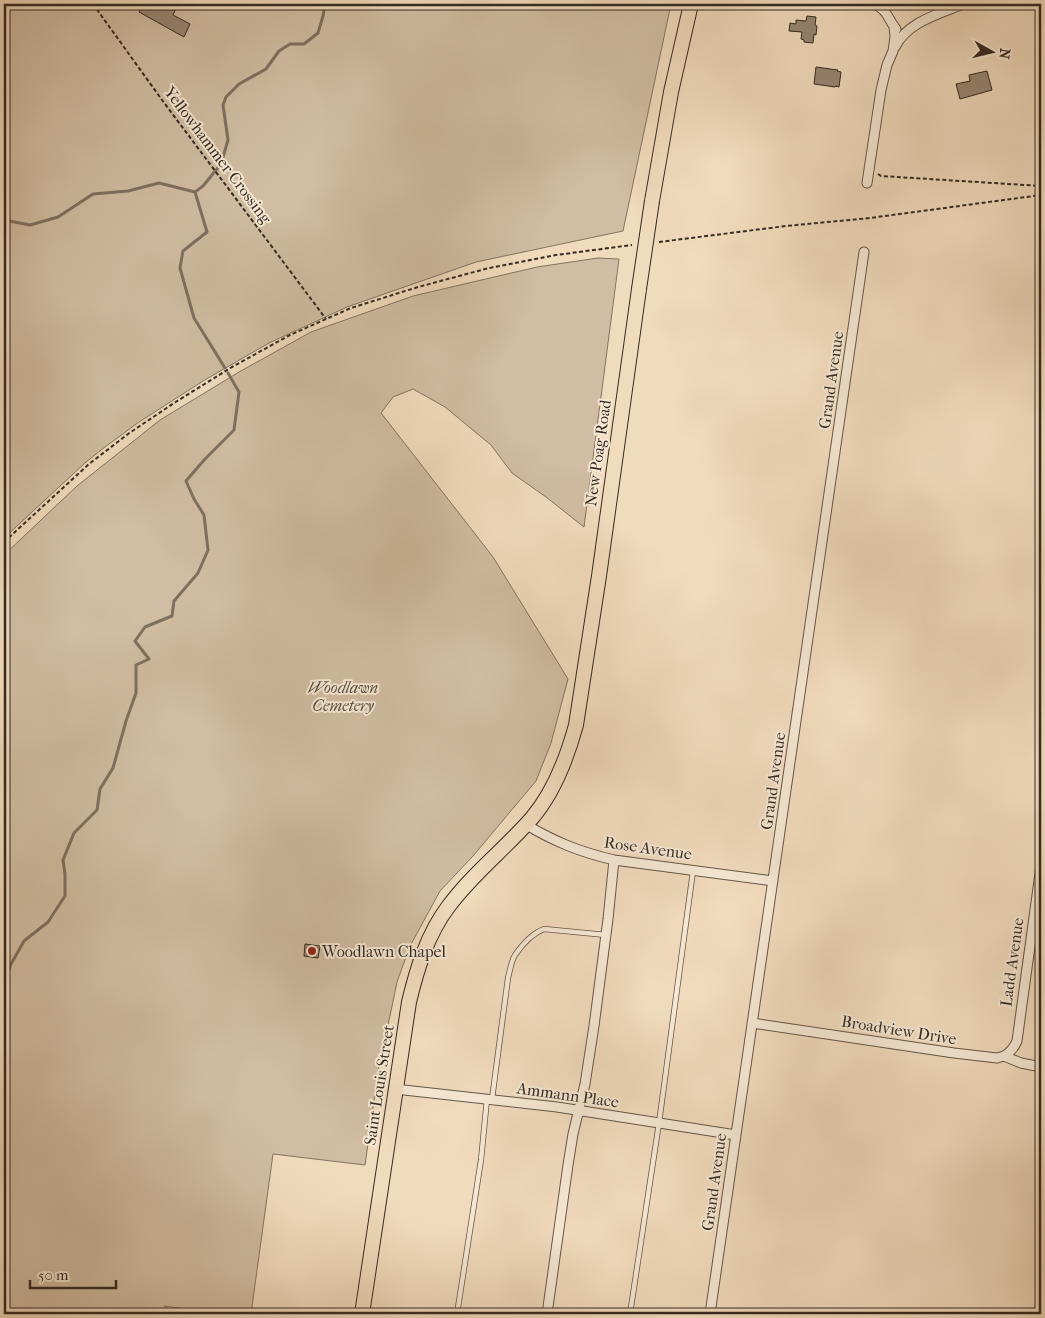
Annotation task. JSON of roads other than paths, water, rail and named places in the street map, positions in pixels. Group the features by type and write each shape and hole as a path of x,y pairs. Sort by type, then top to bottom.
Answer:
{"main road":[{"name":"New Poag Road","path":"474,877 532,817 547,796 561,771 576,725 595,605 652,201 671,92 691,4"},
{"name":"Saint Louis Street","path":"362,1314 408,1002 422,957 435,928 448,907 474,877"}],"street":[{"path":"875,4 882,8 889,16 898,32 906,32"},
{"path":"867,183 881,90 887,65 899,39 922,20 963,4"},
{"path":"893,51 894,26"},
{"name":"Grand Avenue","path":"710,1314 814,608 864,252"},
{"name":"Rose Avenue","path":"525,824 574,849 614,860 773,881"},
{"path":"547,1314 568,1165 593,1036 614,860"},
{"name":"Ladd Avenue","path":"1004,1056 1015,1047 1017,1041 1041,866"},
{"name":"Broadview Drive","path":"752,1022 954,1053 997,1058 1004,1056 1021,1063 1041,1067"},
{"name":"Ammann Place","path":"396,1089 578,1110 736,1135"}],"lane":[{"path":"630,1314 694,870"},
{"path":"457,1314 511,964 515,956 535,932 544,929 606,935"}],"waterway":[{"path":"4,220 30,225 58,217 93,194 128,191 159,183 195,192 203,186 221,164 228,140 223,105 226,97 239,84 266,69 279,51 290,44 304,44 318,33 325,4"},
{"path":"195,192 207,232 183,251 180,268 194,318 225,368"},
{"path":"4,983 11,964 24,941 48,922 65,896 63,860 74,833 97,810 100,789 113,768 136,693 136,665 149,659 135,641 145,627 172,616 174,601 198,573 208,550 204,515 186,481 234,430 239,392 228,373"}],"place":[{"name":"Woodlawn Chapel","path":"312,951"}],"park label":[{"name":"Woodlawn Cemetery","path":"343,696"}]}
